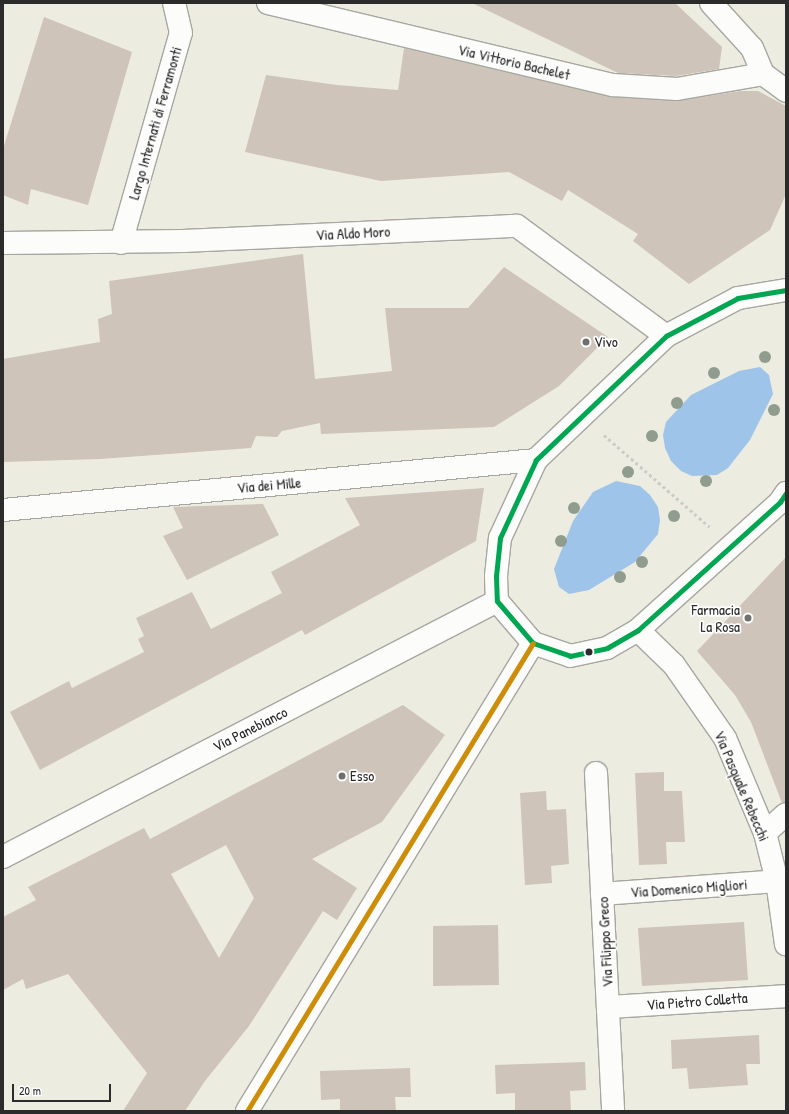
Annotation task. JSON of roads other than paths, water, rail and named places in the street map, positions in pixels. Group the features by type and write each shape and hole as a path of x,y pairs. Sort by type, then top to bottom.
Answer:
{"street":[{"name":"Largo Internati di Ferramonti","path":"122,243 181,33 174,3"},
{"name":"Via Vittorio Bachelet","path":"268,3 613,85 677,89 763,74"},
{"path":"711,3 752,48 763,74 786,91"},
{"name":"Via Aldo Moro","path":"3,243 122,243 518,226 666,336"},
{"path":"786,290 738,298 666,336 536,460 500,538 496,576 497,601 533,643 570,656 607,648 638,630 780,502 786,493"},
{"name":"Via dei Mille","path":"3,510 536,460"},
{"name":"Via Panebianco","path":"3,857 497,601"},
{"name":"Via Pasquale Rebecchi","path":"638,630 674,665 725,738 765,833 776,881 786,944"},
{"path":"247,1111 533,643"},
{"name":"Via Filippo Greco","path":"596,773 613,1111"},
{"path":"765,833 786,814"},
{"name":"Via Domenico Migliori","path":"602,894 776,881"},
{"name":"Via Pietro Colletta","path":"608,1007 786,996"}],"water":[{"path":"760,367 769,375 773,394 750,440 728,468 717,475 692,476 681,471 671,461 665,448 663,435 666,422 691,395 739,371"},
{"path":"616,481 640,486 650,495 658,507 660,520 658,534 635,562 589,590 569,594 559,587 554,569 573,521 593,492"}],"place":[{"name":"Vivo","path":"586,342"},
{"name":"Farmacia La Rosa","path":"748,618"},
{"name":"Esso","path":"342,776"}]}
